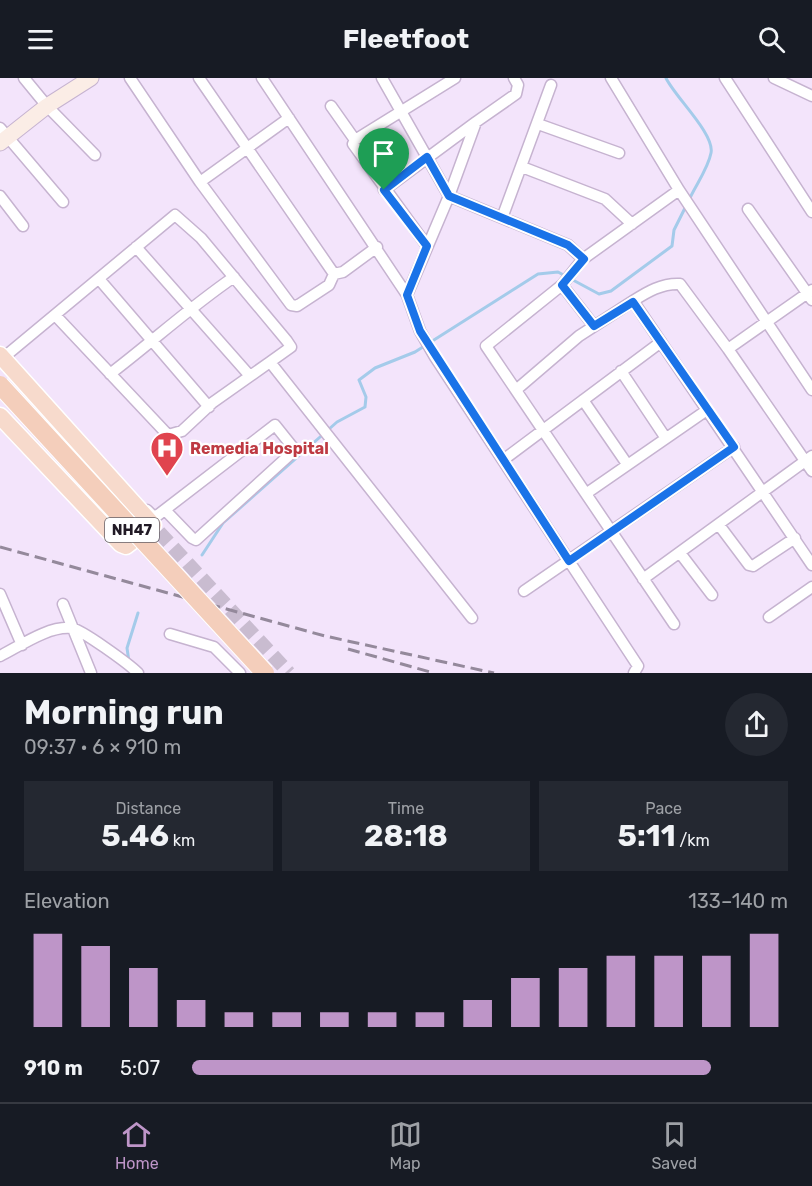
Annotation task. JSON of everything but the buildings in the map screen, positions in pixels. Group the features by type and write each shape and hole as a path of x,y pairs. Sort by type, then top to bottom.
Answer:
{"highway":[{"name":"NH47","path":"0,385 265,673"},
{"name":"NH47","path":"0,403 249,673"}],"main road":[{"path":"2,136 91,78"},
{"path":"0,416 121,544 126,546 153,525 2,356"}],"street":[{"path":"24,78 47,106 95,154"},
{"path":"130,78 200,182 291,304 297,306 329,285 334,274"},
{"path":"199,78 245,148 334,274"},
{"path":"262,78 377,247 407,295 420,331 435,357 638,666 634,673"},
{"path":"382,78 449,196 568,245 580,263"},
{"path":"384,190 516,94 518,85 514,78"},
{"path":"611,78 680,190 812,390"},
{"path":"725,78 812,212"},
{"path":"774,78 810,91"},
{"path":"427,246 384,190 353,144 355,140 401,109 453,79"},
{"path":"502,218 551,85"},
{"path":"331,106 355,140"},
{"path":"200,182 289,118"},
{"path":"407,295 449,196 476,122"},
{"path":"538,124 619,153"},
{"path":"2,136 63,202"},
{"path":"522,167 615,205 632,224"},
{"path":"674,624 486,346 562,285 580,263 680,190"},
{"path":"0,196 24,226"},
{"path":"728,349 810,294 748,209"},
{"path":"2,356 99,279 174,215 201,238 291,347 209,407 182,431 168,435 55,315"},
{"path":"136,247 250,376"},
{"path":"334,274 342,272 377,247"},
{"path":"110,374 152,342 189,308 234,277"},
{"path":"99,279 209,407"},
{"path":"516,390 594,326 649,291 671,284 680,284 808,459 812,471"},
{"path":"562,285 594,326"},
{"path":"633,302 765,492 812,565"},
{"path":"503,460 661,342"},
{"path":"270,362 472,618"},
{"path":"621,371 665,437"},
{"path":"583,400 627,464"},
{"path":"587,493 707,410"},
{"path":"113,480 128,488 153,516 165,510 274,425 295,450 196,540 165,510"},
{"path":"524,591 612,533 734,447"},
{"path":"643,579 808,459"},
{"path":"719,525 749,565 753,566 795,538"},
{"path":"680,553 712,595"},
{"path":"769,617 812,587"},
{"path":"0,594 22,645"},
{"path":"63,604 88,672"},
{"path":"0,656 54,630 72,628 132,668"},
{"path":"170,633 214,647 240,673"}],"waterway":[{"path":"666,78 701,126 711,145 707,165 689,200"},
{"path":"202,555 223,523 337,422 365,407 366,397 359,380 375,368 415,352 538,274 558,272 599,294 611,291 672,246 674,230 686,206"},
{"path":"129,662 127,648 138,613"}],"tunnel":[{"path":"159,532 289,673"}],"railway":[{"path":"0,547 325,636 494,673"},
{"path":"348,649 434,673"}],"place":[{"name":"Remedia Hospital","path":"167,477"}],"route":[{"path":"427,157 449,196 568,245 577,251 584,259 562,285 594,326 633,302 734,447 569,561 420,331 409,307 407,295 427,246 384,190 427,157"}]}
